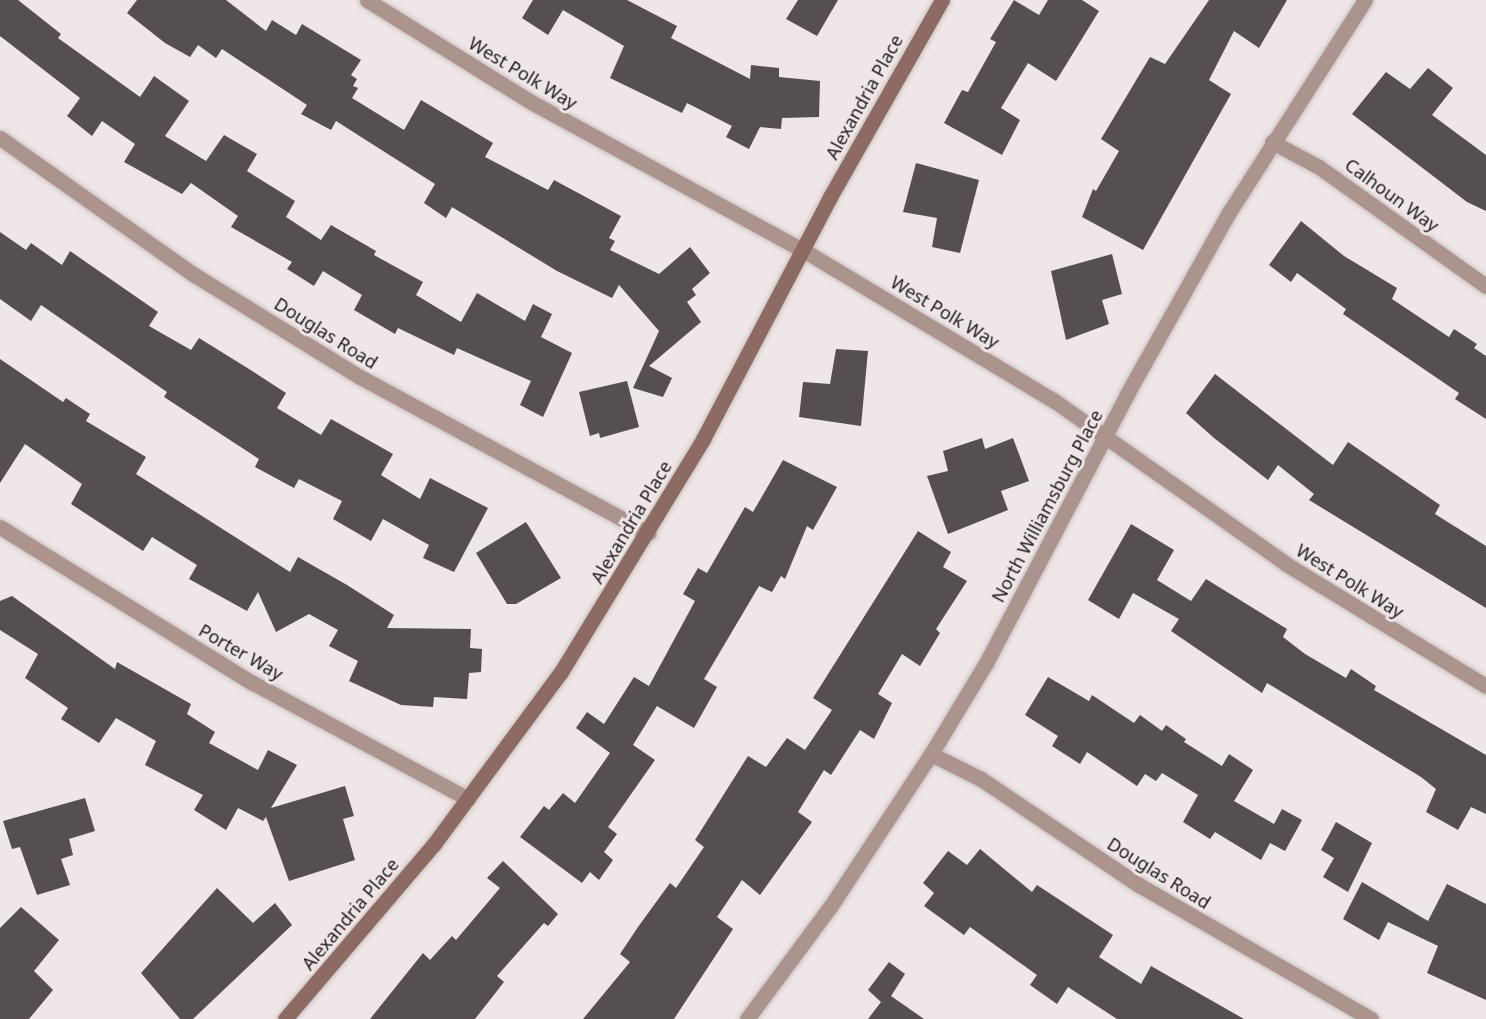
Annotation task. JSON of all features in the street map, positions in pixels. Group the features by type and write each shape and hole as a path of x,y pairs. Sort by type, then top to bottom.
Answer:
{"street":[{"name":"West Polk Way","path":"367,0 531,102 803,250 1053,400 1286,564 1486,686"},
{"name":"Alexandria Place","path":"285,1019 337,963 468,799 561,672 649,533 942,0"},
{"name":"North Williamsburg Place","path":"747,1019 830,907 931,754 986,663 1106,438 1272,142 1365,0"},
{"name":"Douglas Road","path":"0,138 193,274 360,377 649,533"},
{"name":"Calhoun Way","path":"1272,142 1319,166 1486,286"},
{"name":"Porter Way","path":"0,527 243,677 468,799"},
{"name":"Douglas Road","path":"931,754 981,779 1139,885 1371,1019"}],"building":[{"path":"0,0 18,0 61,34 58,38 140,97 154,76 189,101 165,136 206,161 224,135 257,154 247,171 295,201 286,217 321,240 331,225 376,251 374,255 423,282 416,295 461,322 477,293 525,321 533,304 552,314 541,337 572,353 543,417 520,405 531,381 457,348 454,355 398,328 395,334 354,310 362,295 323,271 314,286 287,269 292,262 231,227 238,216 191,183 182,194 124,162 135,144 102,121 92,136 67,116 80,98 0,36"},
{"path":"137,0 226,0 266,31 272,20 296,35 302,24 361,60 351,75 357,79 353,86 358,88 352,98 404,130 421,100 493,143 485,157 548,190 554,180 621,216 609,238 615,241 610,250 659,274 690,247 710,273 692,289 696,295 687,302 701,322 649,366 672,378 663,397 633,388 659,331 619,285 612,298 557,271 452,207 446,218 424,203 435,184 336,121 331,130 301,114 307,105 222,49 216,58 198,45 190,57 165,43 127,13"},
{"path":"533,0 627,0 677,26 671,38 750,79 751,65 779,68 779,77 820,81 819,117 782,118 781,129 760,127 749,149 726,137 732,126 687,103 682,113 610,78 624,46 563,10 548,35 522,18"},
{"path":"798,0 838,0 817,36 786,19"},
{"path":"1014,0 1039,15 1048,0 1082,0 1099,11 1056,81 1028,63 1001,108 1020,120 1002,155 944,123 962,90 968,92 996,42 990,39"},
{"path":"1209,0 1287,0 1259,48 1234,31 1209,80 1231,94 1143,250 1082,217 1093,189 1096,191 1119,151 1101,139 1150,57 1165,64"},
{"path":"1428,68 1453,88 1432,115 1486,155 1486,211 1467,202 1352,114 1386,72 1410,89"},
{"path":"916,163 979,180 960,253 932,247 937,218 903,212"},
{"path":"1301,221 1344,256 1397,288 1392,299 1449,337 1454,329 1477,344 1474,348 1486,356 1486,419 1455,399 1459,393 1343,314 1346,309 1297,273 1291,282 1269,265"},
{"path":"0,232 26,250 31,243 62,265 70,251 158,312 149,326 191,350 199,338 249,369 286,393 277,408 321,435 331,419 393,454 381,475 420,499 430,478 488,508 454,572 423,558 429,545 383,519 371,541 333,519 342,501 299,479 294,488 255,467 259,459 164,397 167,392 41,305 31,321 0,299"},
{"path":"1112,254 1122,294 1102,300 1109,324 1066,340 1051,271"},
{"path":"836,349 868,351 861,426 799,417 803,382 830,384"},
{"path":"0,359 63,402 66,398 90,414 86,421 146,457 136,474 290,572 298,557 347,585 394,615 387,628 471,629 470,648 482,649 481,672 469,673 467,699 434,697 433,707 401,705 349,681 358,661 329,646 338,630 309,614 276,632 258,592 247,611 189,579 197,565 152,537 143,551 71,504 82,484 25,444 0,483"},
{"path":"1215,374 1333,465 1348,442 1440,505 1435,514 1486,546 1486,608 1309,500 1314,494 1278,465 1268,480 1214,438 1186,413"},
{"path":"627,381 639,427 600,438 599,433 590,436 579,392"},
{"path":"982,438 985,449 1013,438 1029,481 1001,491 1008,510 948,534 927,476 948,471 943,451"},
{"path":"783,460 837,487 813,530 807,526 785,579 781,576 772,592 759,586 704,679 717,687 694,728 657,706 633,745 655,760 608,827 617,834 604,852 613,860 599,880 590,872 582,883 520,837 544,806 549,810 563,793 575,803 610,753 576,728 587,712 604,724 634,677 649,686 695,601 683,594 698,568 707,573 745,507 753,512"},
{"path":"526,522 561,578 516,604 507,604 476,553"},
{"path":"1131,524 1174,550 1157,580 1191,601 1206,579 1287,629 1283,637 1305,654 1346,678 1351,669 1376,686 1374,690 1486,755 1486,814 1471,807 1458,830 1426,812 1436,789 1421,777 1267,683 1262,693 1171,631 1179,619 1133,593 1119,619 1088,600"},
{"path":"918,531 951,552 943,567 967,581 936,629 940,633 920,666 902,654 878,694 892,703 874,739 860,730 831,775 824,770 798,812 812,822 760,895 742,880 717,917 733,929 674,1019 583,1019 630,962 620,954 638,927 670,883 676,888 704,847 695,840 748,756 766,767 787,738 805,750 832,710 813,698"},
{"path":"12,596 115,669 117,662 191,704 187,714 215,732 209,743 258,770 268,750 297,765 271,808 345,786 354,816 343,819 355,860 289,881 266,817 263,821 238,808 226,830 194,810 203,795 145,765 156,741 116,718 99,743 61,719 68,708 25,678 38,654 0,630 0,601"},
{"path":"1048,677 1089,701 1092,695 1134,723 1140,715 1162,731 1166,725 1186,739 1184,742 1222,766 1229,754 1253,770 1234,801 1274,824 1282,809 1302,820 1285,851 1270,843 1261,860 1215,832 1210,839 1183,822 1198,795 1162,773 1156,781 1145,774 1137,786 1087,752 1080,764 1052,746 1058,736 1025,715"},
{"path":"85,798 95,831 69,839 73,855 61,859 70,885 37,895 20,847 12,849 3,821"},
{"path":"1336,822 1372,843 1348,892 1323,877 1334,858 1321,850"},
{"path":"980,849 1032,892 1037,885 1113,935 1099,957 1141,984 1151,966 1244,1019 1117,1019 1068,987 1057,1004 1030,985 1037,975 970,927 964,935 924,906 934,893 923,883 948,851 967,865"},
{"path":"503,861 558,914 548,926 544,923 497,976 504,982 475,1019 370,1019 423,953 430,960 452,936 456,940 500,888 487,878"},
{"path":"1362,882 1428,921 1447,884 1486,904 1486,1000 1427,973 1438,946 1388,922 1379,940 1343,919"},
{"path":"217,888 253,923 275,903 292,925 193,1019 180,1019 141,973"},
{"path":"21,907 59,940 34,971 53,990 29,1019 0,1019 0,928"},
{"path":"889,962 905,974 891,996 924,1019 868,1019 881,1002 868,990"}]}
